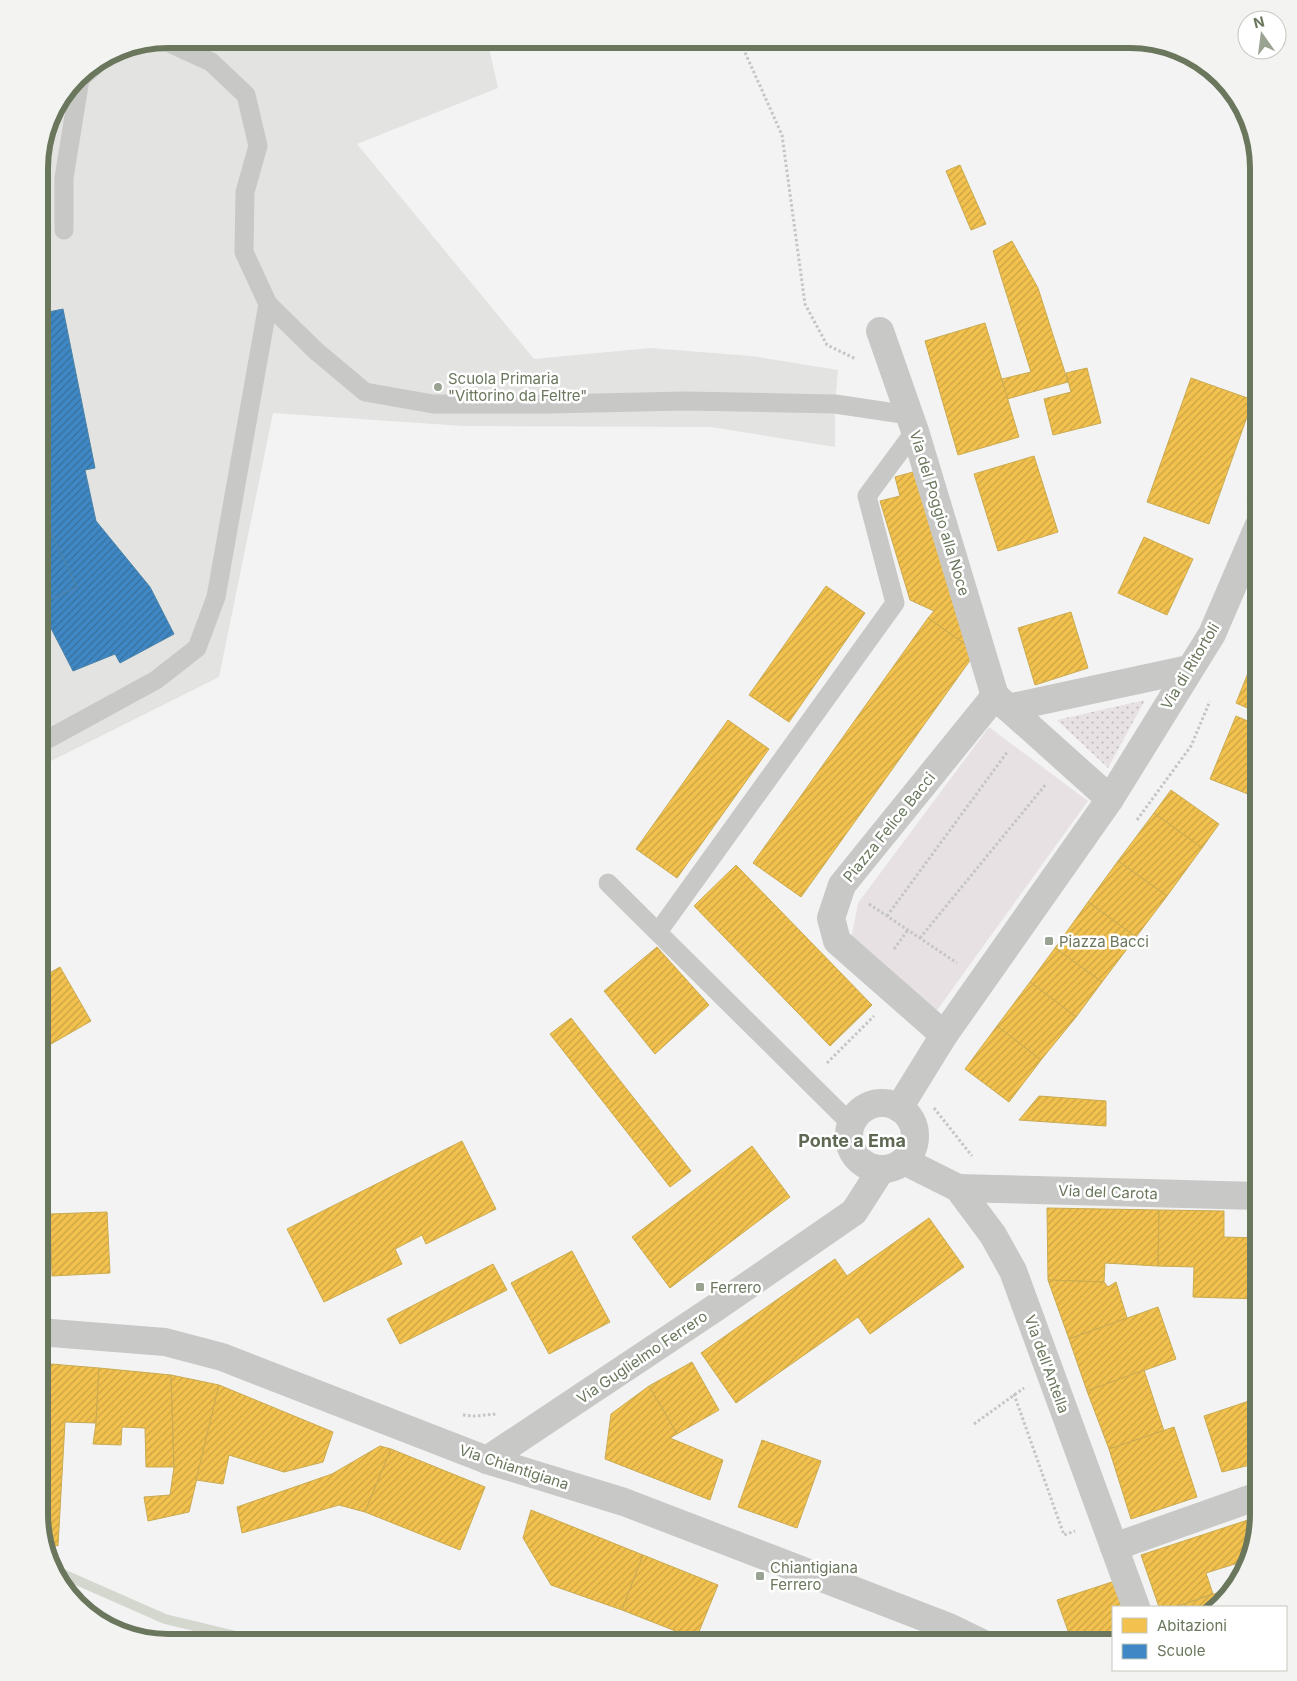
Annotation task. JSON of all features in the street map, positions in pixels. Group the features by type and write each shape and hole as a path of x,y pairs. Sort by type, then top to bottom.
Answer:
{"street":[{"name":"Via del Poggio alla Noce","path":"880,331 912,423 1001,702"},
{"name":"Via di Ritortoli","path":"1110,799 1212,634 1250,546"},
{"path":"1001,702 1190,669"},
{"path":"899,1108 944,1035 1110,799 1001,702"},
{"name":"Piazza Felice Bacci","path":"944,1035 837,942 831,918 842,885 1001,702"},
{"path":"883,1103 899,1108 909,1117 912,1124 915,1136 913,1147 892,1165 868,1166 861,1162 853,1154 849,1139 851,1124 858,1114 864,1108 883,1103"},
{"name":"Via dell'Antella","path":"892,1165 958,1188 993,1235 1013,1271 1136,1606"},
{"name":"Via Guglielmo Ferrero","path":"487,1460 715,1308 854,1212 892,1165"},
{"name":"Via del Carota","path":"958,1188 1250,1196"},
{"name":"Via Chiantigiana","path":"48,1333 165,1342 222,1357 487,1460 624,1502 963,1634"},
{"path":"1114,1547 1250,1499"}],"lane":[{"path":"178,47 211,62 246,95 258,146 245,192 244,252 268,304 316,351 365,392 433,404 686,401 835,404 912,423 867,496 895,603 658,932"},
{"path":"64,230 64,178 79,86"},
{"path":"48,739 156,680 197,648 216,597 268,304"},
{"path":"608,883 851,1124"}],"path":[{"path":"743,48 782,135 805,304 827,345 864,363 892,367"},
{"path":"1133,825 1192,746 1212,695"},
{"path":"887,916 1008,751"},
{"path":"920,938 1048,781"},
{"path":"866,912 868,902 964,968"},
{"path":"930,1102 997,1188"},
{"path":"974,1424 1031,1383"},
{"path":"1014,1394 1064,1535 1081,1528"}],"shaded area":[{"name":"Scuola Primaria \"Vittorino da Feltre\"","path":"168,47 489,47 498,88 357,144 534,359 650,348 751,356 838,370 835,404 835,447 711,427 463,426 273,413 219,677 48,762 48,160 50,144 57,122 77,88 95,72 122,57 144,50"},
{"path":"1145,700 1108,768 1057,720"},
{"path":"989,727 1088,801 935,1013 851,940 858,903"}],"building: Abitazioni":[{"path":"960,165 986,224 971,230 946,171"},
{"path":"1012,241 1038,288 1068,382 1007,399 1002,379 1031,372 993,251"},
{"path":"985,323 1019,437 958,455 925,341"},
{"path":"1087,368 1101,423 1053,435 1044,399 1071,392 1066,373"},
{"path":"1191,378 1250,399 1250,408 1209,524 1147,502"},
{"path":"1034,456 1058,532 998,551 974,474"},
{"path":"920,470 976,652 928,618 934,611 910,600 880,501 900,496 895,477"},
{"path":"1144,537 1193,559 1167,615 1118,593"},
{"path":"826,586 865,613 789,722 749,695"},
{"path":"1071,612 1088,668 1035,685 1018,628"},
{"path":"928,618 976,652 801,897 753,863"},
{"path":"1250,668 1250,709 1236,703"},
{"path":"1236,716 1250,722 1250,795 1210,779"},
{"path":"728,720 769,749 677,878 636,849"},
{"path":"1171,790 1219,824 1202,848 1154,813"},
{"path":"1154,813 1202,848 1167,896 1118,861"},
{"path":"1118,861 1167,896 1136,937 1088,902"},
{"path":"736,865 872,1005 830,1046 694,906"},
{"path":"1088,902 1136,937 1102,982 1055,948"},
{"path":"657,947 709,1005 655,1054 604,991"},
{"path":"1055,948 1102,982 1076,1017 1030,982"},
{"path":"60,967 91,1021 48,1046 48,974"},
{"path":"1030,982 1076,1017 1041,1060 997,1026"},
{"path":"571,1018 691,1171 670,1187 550,1034"},
{"path":"997,1026 1041,1060 1009,1102 965,1069"},
{"path":"1039,1096 1106,1101 1106,1126 1019,1120"},
{"path":"462,1141 496,1209 426,1244 422,1235 395,1249 402,1264 324,1302 287,1229"},
{"path":"752,1146 790,1197 670,1288 632,1237"},
{"path":"1047,1208 1159,1210 1158,1266 1105,1263 1104,1282 1048,1280"},
{"path":"1159,1210 1224,1211 1224,1237 1250,1238 1250,1299 1193,1297 1194,1267 1158,1266"},
{"path":"107,1212 110,1273 52,1276 50,1214"},
{"path":"929,1218 964,1267 870,1334 858,1317 736,1403 701,1353 835,1259 847,1276"},
{"path":"572,1251 610,1322 549,1354 511,1283"},
{"path":"493,1264 507,1290 400,1344 387,1319"},
{"path":"1048,1280 1104,1282 1108,1287 1116,1282 1127,1318 1069,1339"},
{"path":"1158,1307 1176,1359 1087,1391 1069,1339"},
{"path":"692,1362 719,1410 677,1434 649,1386"},
{"path":"48,1364 99,1368 96,1423 65,1422 58,1546 52,1544 48,1513"},
{"path":"99,1368 171,1375 174,1467 146,1467 145,1428 122,1427 121,1445 93,1444"},
{"path":"1144,1370 1164,1431 1109,1449 1087,1391"},
{"path":"171,1375 219,1385 189,1512 148,1521 144,1497 170,1495 174,1467"},
{"path":"219,1385 333,1432 323,1462 284,1472 229,1455 223,1484 196,1480"},
{"path":"649,1386 677,1434 670,1438 723,1460 710,1500 605,1459 611,1414"},
{"path":"1250,1401 1250,1465 1222,1472 1204,1416"},
{"path":"1174,1427 1197,1497 1131,1519 1109,1449"},
{"path":"762,1440 821,1461 797,1528 738,1507"},
{"path":"380,1446 391,1449 365,1512 339,1505 242,1533 237,1507 332,1474"},
{"path":"391,1449 485,1487 460,1550 365,1512"},
{"path":"531,1510 643,1555 622,1610 551,1585 523,1538"},
{"path":"1249,1520 1245,1544 1238,1563 1206,1573 1213,1594 1178,1606 1159,1606 1141,1555"},
{"path":"643,1555 718,1585 698,1634 683,1634 622,1610"},
{"path":"1115,1581 1124,1606 1112,1606 1112,1634 1069,1634 1057,1600"},
{"path":"1217,1593 1218,1595 1206,1606 1178,1606"}],"building: Scuole":[{"path":"63,309 95,468 85,470 96,521 150,587 174,634 120,663 115,654 73,671 48,622 48,601 77,587 48,527 48,312"},
{"path":"48,527 77,587 48,601"}],"waterway":[{"path":"65,1575 165,1619 228,1634"}],"place":[{"name":"Scuola Primaria \"Vittorino da Feltre\"","path":"438,387"},
{"name":"Piazza Bacci","path":"1049,941"},
{"name":"Ferrero","path":"700,1287"},
{"name":"Chiantigiana Ferrero","path":"760,1576"}],"district":[{"name":"Ponte a Ema","path":"852,1140"}]}
